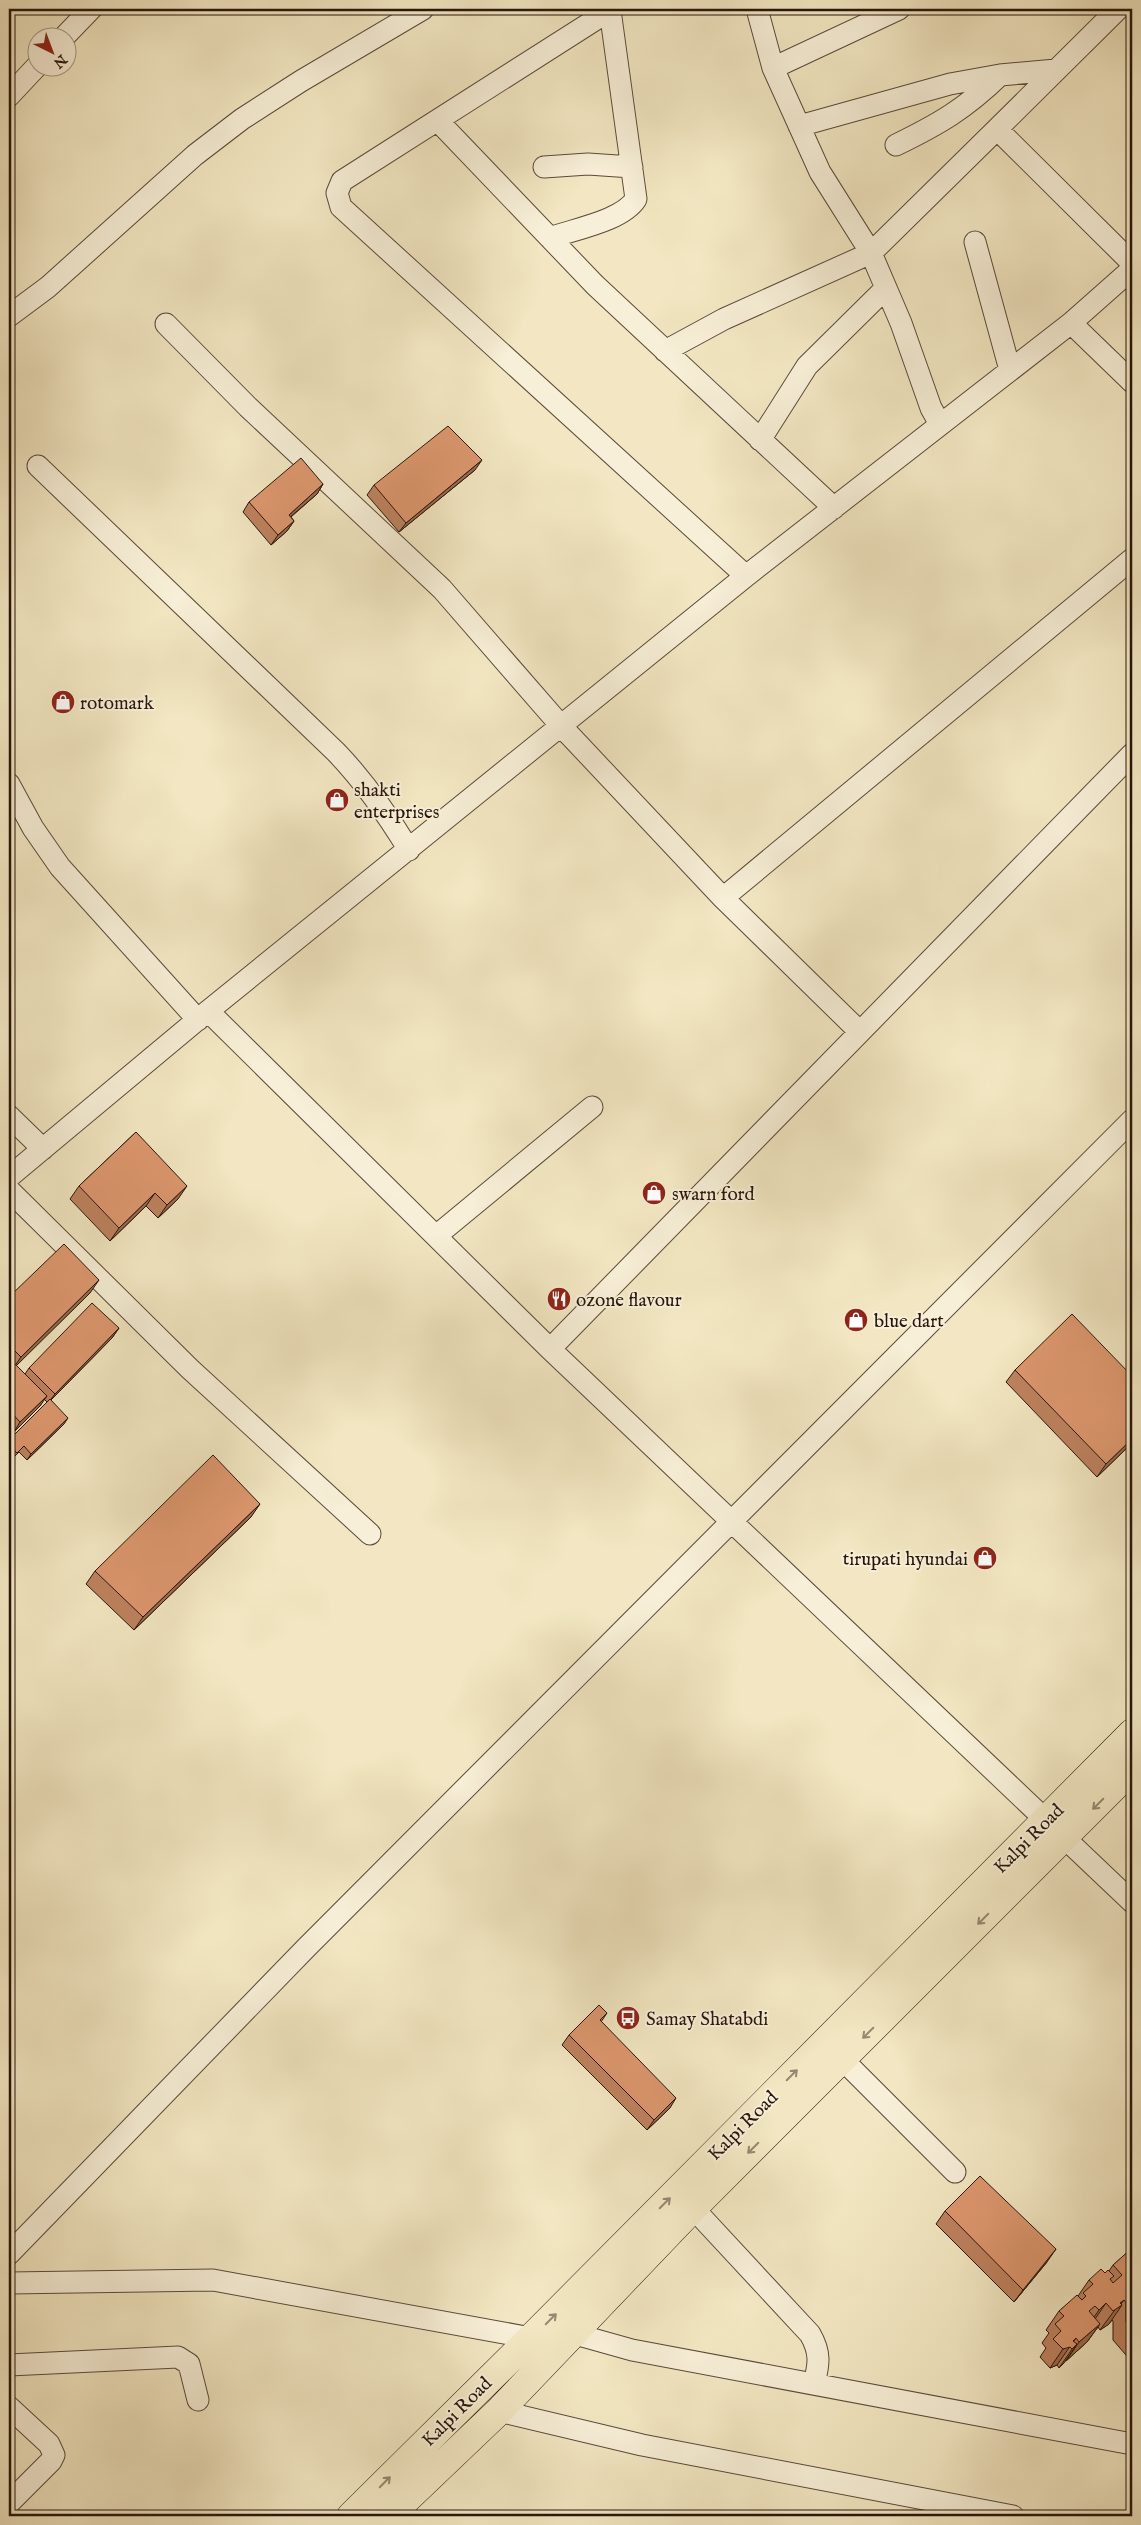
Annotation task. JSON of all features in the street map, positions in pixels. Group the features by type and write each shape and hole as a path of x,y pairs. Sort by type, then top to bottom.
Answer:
{"main road":[{"name":"Kalpi Road","path":"399,2513 574,2334 693,2208 842,2059 1056,1828 1132,1732"},
{"name":"Kalpi Road","path":"350,2516 1056,1828 1132,1769"}],"street":[{"path":"72,28 90,9"},
{"path":"9,316 48,287 195,155 242,119 301,81 423,9"},
{"path":"550,238 617,215 630,208 636,199 611,9 342,181 337,193 341,206 746,576"},
{"path":"758,9 773,68 820,172 871,253 901,323 931,408 940,424"},
{"path":"773,68 899,9"},
{"path":"664,351 724,318 871,253 1118,9"},
{"path":"799,126 906,95 1000,75 1056,70"},
{"path":"896,145 931,128 966,106 1000,75"},
{"path":"9,96 28,76"},
{"path":"438,121 550,238 664,351 834,508"},
{"path":"997,129 1132,263"},
{"path":"544,167 588,164 632,167"},
{"path":"975,242 1010,370"},
{"path":"9,1177 203,1015 562,727 746,576 1071,323 1132,269"},
{"path":"760,440 807,366 886,288"},
{"path":"1071,323 1132,382"},
{"path":"166,324 248,406 442,589 562,727 723,898 860,1032"},
{"path":"38,466 336,752 370,789 409,850"},
{"path":"723,898 1132,559"},
{"path":"550,1349 1132,754"},
{"path":"9,784 33,828 60,867 203,1015 436,1236 550,1349 1132,1902"},
{"path":"436,1236 592,1108"},
{"path":"9,1116 42,1149"},
{"path":"9,2254 306,1948 1132,1120"},
{"path":"9,1190 190,1369 370,1534"},
{"path":"842,2059 955,2172"},
{"path":"693,2208 810,2334 818,2347 820,2360 814,2384"},
{"path":"9,2283 213,2280 531,2338"},
{"path":"574,2334 632,2350 1132,2444"},
{"path":"9,2365 178,2357 189,2364 198,2400"},
{"path":"9,2407 49,2444 54,2455 51,2461 9,2503"},
{"path":"499,2411 642,2445 1013,2516"}],"building":[{"path":"448,426 482,460 406,523 374,485"},
{"path":"301,458 323,484 289,515 294,521 278,535 249,502"},
{"path":"136,1132 187,1186 167,1205 155,1193 119,1228 79,1186"},
{"path":"64,1244 99,1280 21,1357 9,1345 9,1297"},
{"path":"92,1303 119,1328 55,1394 29,1368"},
{"path":"1072,1314 1132,1376 1132,1439 1106,1464 1015,1370"},
{"path":"14,1363 47,1396 20,1422 9,1410 9,1368"},
{"path":"50,1399 68,1418 31,1454 24,1446 17,1453 9,1445 9,1440"},
{"path":"213,1455 260,1504 143,1617 95,1571"},
{"path":"599,2005 607,2013 600,2020 676,2098 654,2120 569,2035"},
{"path":"980,2176 1056,2249 1023,2290 945,2211"},
{"path":"1132,2248 1132,2329 1126,2322 1126,2303 1124,2300 1120,2303 1122,2305 1113,2311 1106,2303 1099,2310 1095,2306 1089,2311 1100,2324 1079,2342 1076,2338 1073,2341 1077,2344 1072,2349 1070,2347 1063,2349 1053,2339 1061,2331 1055,2324 1064,2316 1059,2311 1077,2295 1082,2300 1086,2296 1083,2293 1093,2284 1089,2280 1101,2269 1105,2273 1108,2270 1114,2276 1110,2279 1113,2283 1122,2275 1113,2265"}],"place":[{"name":"rotomark","path":"63,702"},
{"name":"shakti enterprises","path":"337,800"},
{"name":"swarn ford","path":"654,1193"},
{"name":"ozone flavour","path":"559,1299"},
{"name":"blue dart","path":"856,1320"},
{"name":"tirupati hyundai","path":"985,1558"},
{"name":"Samay Shatabdi","path":"628,2018"}]}
